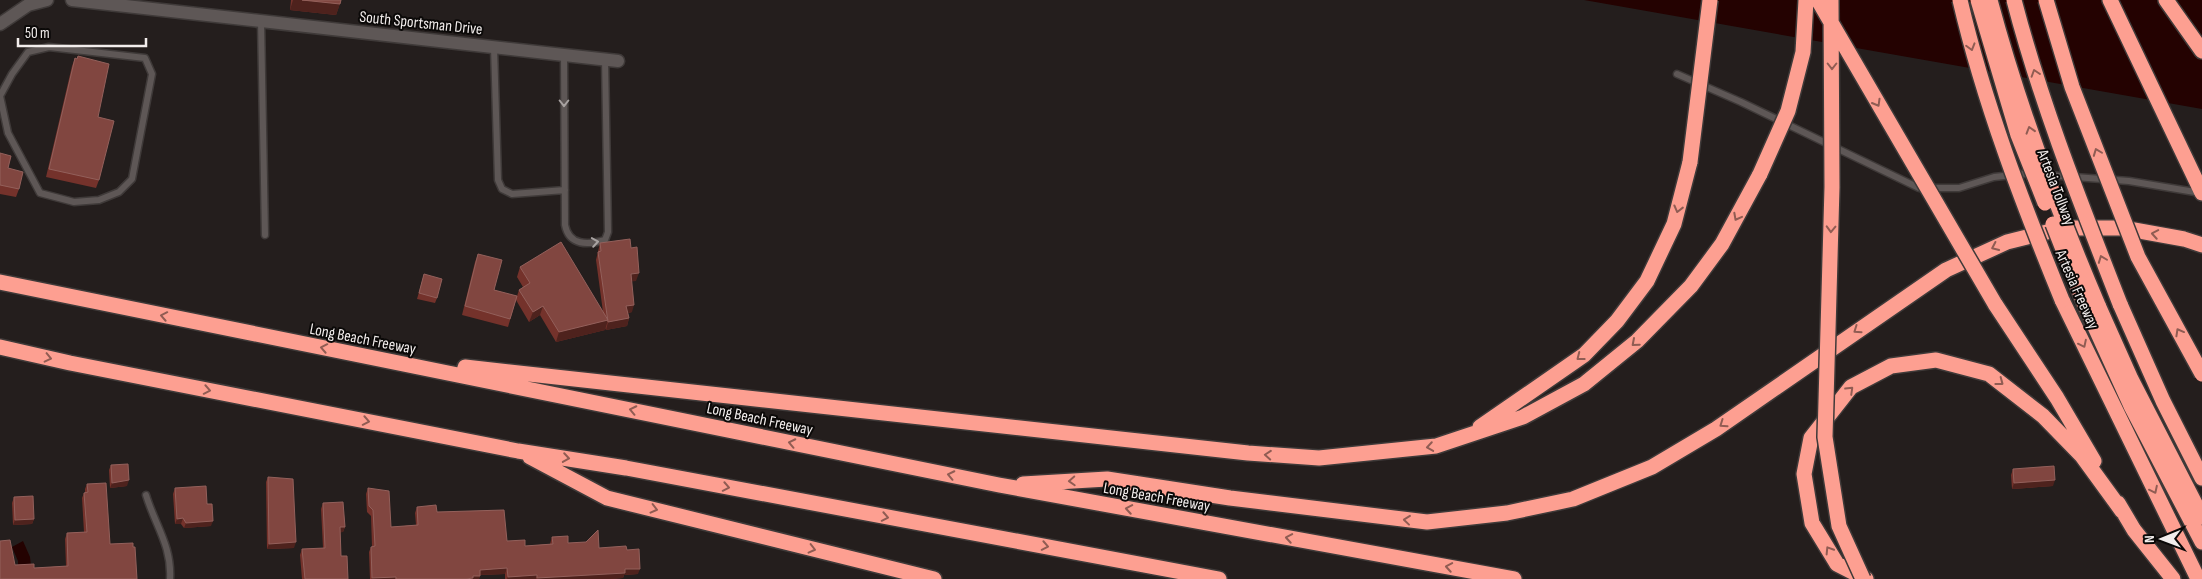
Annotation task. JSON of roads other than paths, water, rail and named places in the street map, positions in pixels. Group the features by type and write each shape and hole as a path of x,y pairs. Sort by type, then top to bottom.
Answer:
{"highway":[{"path":"1464,437 1584,355 1617,321 1648,281 1674,224 1690,162 1710,0"},
{"path":"372,357 1248,453 1319,458 1436,446 1523,417 1584,384 1637,341 1692,286 1722,244 1760,174 1788,111 1803,52 1806,0"},
{"path":"1818,0 1995,304 2057,398 2134,530 2173,579"},
{"path":"1831,0 1832,187 1825,437 1839,526 1864,579"},
{"name":"Artesia Freeway","path":"1960,0 1970,45 2018,190 2062,300 2198,579"},
{"name":"Artesia Tollway","path":"1978,0 2018,135 2091,304 2202,517"},
{"name":"Artesia Tollway","path":"1990,0 2033,140 2091,304 2131,406 2202,542"},
{"name":"Artesia Freeway","path":"2014,0 2025,41 2069,176 2120,304 2163,401 2202,478"},
{"path":"2046,0 2072,87 2138,257 2202,374"},
{"path":"2112,0 2202,193"},
{"path":"2166,0 2202,51"},
{"path":"999,485 1107,479 1230,498 1427,522 1507,513 1573,499 1652,467 1716,429 1946,270 2007,242 2064,228 2123,228 2184,239 2202,245"},
{"name":"Long Beach Freeway","path":"0,282 999,485 1514,579"},
{"path":"0,347 70,363 518,451 626,468 1219,579"},
{"path":"1864,579 1837,564 1812,523 1804,474 1811,438 1845,394 1851,387 1891,366 1936,360 1989,374 2043,416 2082,456 2122,511"},
{"path":"518,451 607,498 934,579"}],"street":[{"path":"0,24 28,5 47,0"},
{"name":"South Sportsman Drive","path":"72,0 612,60"}],"lane":[{"path":"262,21 266,236"},
{"path":"49,47 145,58 152,74 132,179 119,192 99,200 74,202 40,193 8,133 0,96 12,74 28,52 49,47"},
{"path":"494,47 498,180 502,189 512,194 564,190"},
{"path":"564,55 564,190 566,232 572,240 580,243 593,243 604,240 608,232 612,60"},
{"path":"1677,74 1741,102 1919,188 1959,188 1994,177 2032,173 2129,181 2202,193"},
{"path":"146,495 154,520 168,545 171,563 170,579"}]}
